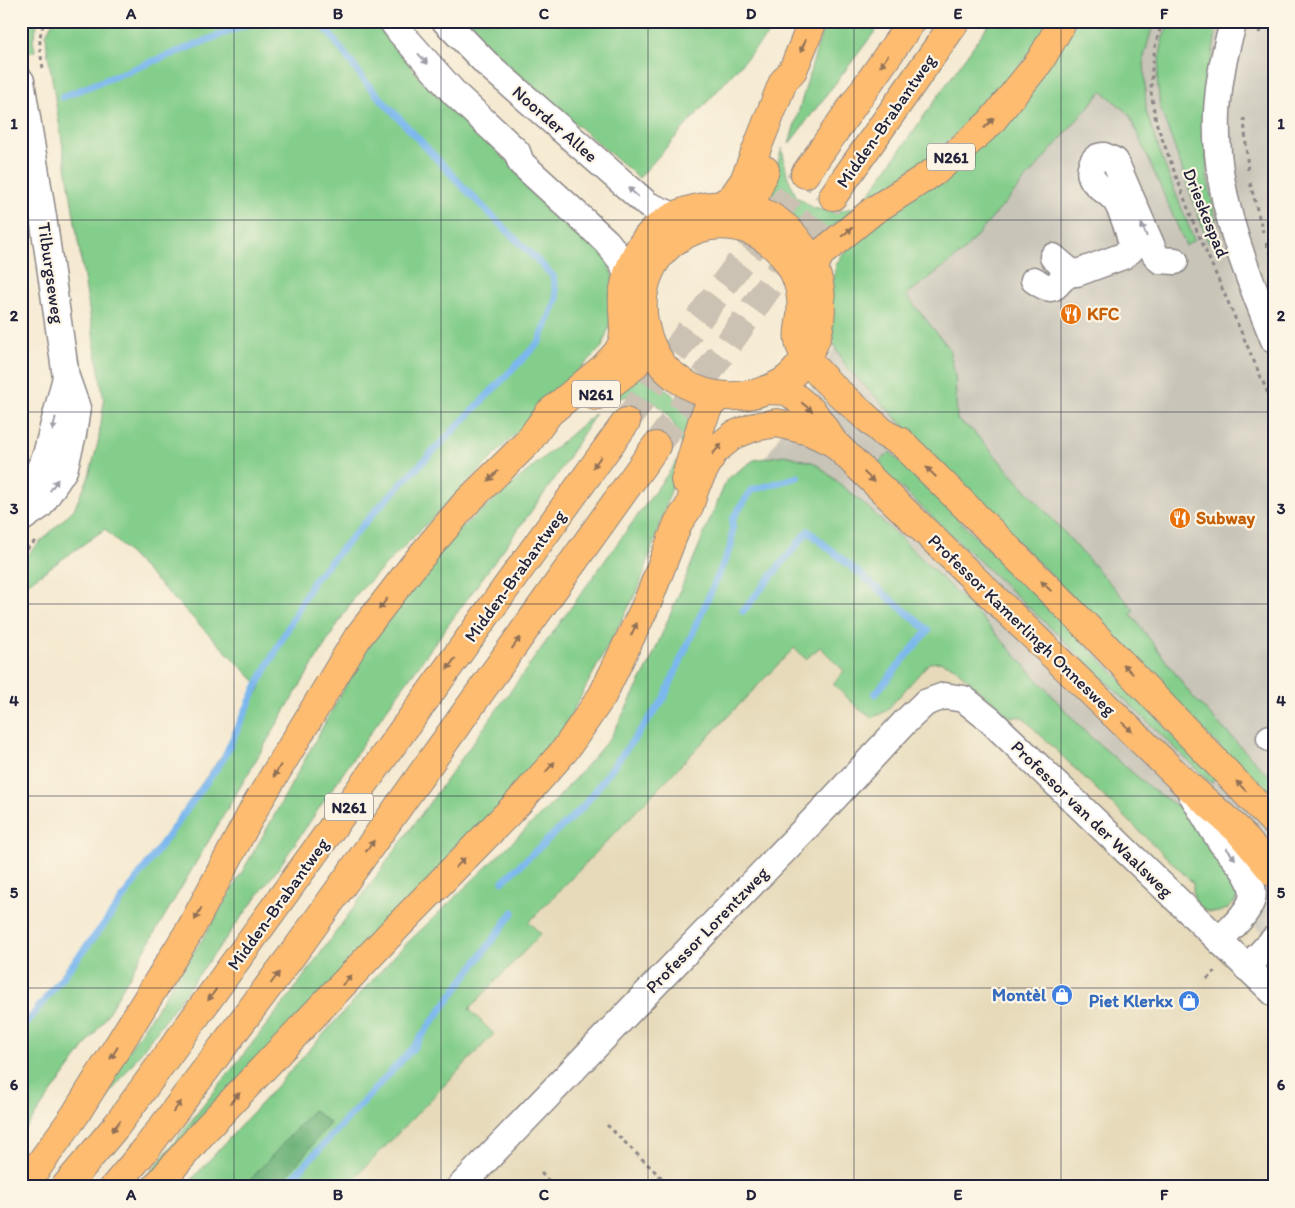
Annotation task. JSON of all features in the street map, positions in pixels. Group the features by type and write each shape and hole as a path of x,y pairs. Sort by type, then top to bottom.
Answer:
{"main road":[{"path":"813,21 793,70 783,82 744,181 732,198 732,213 740,227 762,237 781,253 792,267 801,293 802,307 798,338 806,358 885,434 901,442 1080,621 1274,822"},
{"name":"Midden-Brabantweg","path":"805,174 912,21"},
{"name":"Midden-Brabantweg","path":"833,196 956,21"},
{"name":"N261","path":"814,267 820,254 873,211 936,170 990,124 1040,61 1063,21"},
{"path":"696,208 732,213 765,214 795,235 814,267 819,279 821,293 816,343 795,371 782,383 766,390 748,395 729,397 708,394 692,388 671,374 635,333 623,300 654,230 662,223 674,216 696,208"},
{"path":"638,268 691,232 732,213"},
{"name":"N261","path":"23,1187 75,1115 190,930 255,807 358,637 413,566 465,504 528,442 549,413 602,368 617,353 623,342 635,333"},
{"path":"818,334 826,358 894,427 901,442"},
{"name":"Professor Kamerlingh Onnesweg","path":"766,390 788,391 813,412 834,443 1185,784 1238,830 1274,873"},
{"path":"678,522 678,505 702,422 710,404 721,396"},
{"name":"Midden-Brabantweg","path":"65,1187 117,1125 626,422"},
{"path":"156,1187 210,1125 518,803 565,750 602,696 648,601 678,522 689,507 696,484 708,460 724,441 754,427 777,423 788,424 809,431 834,443"},
{"name":"N261","path":"114,1187 146,1149 301,943 656,446"}],"street":[{"path":"392,21 455,94 517,152 529,155 618,230 633,246 638,268"},
{"name":"Noorder Allee","path":"445,21 487,64 648,205 674,216"},
{"path":"1234,21 1226,47 1217,97 1216,132 1218,166 1234,238 1274,340"},
{"name":"Tilburgseweg","path":"21,81 66,377 76,408 73,434 64,470 40,506 21,519"},
{"path":"1034,280 1043,287 1050,288 1056,286 1067,275 1062,265 1123,256 1131,250 1132,246 1116,201 1092,179 1092,163 1100,156 1110,157 1115,161 1155,254 1160,260 1175,261"},
{"name":"Tilburgseweg","path":"21,512 46,456 66,377"},
{"name":"Professor Lorentzweg","path":"460,1187 825,808 904,723 925,704 944,696 964,699"},
{"name":"Professor van der Waalsweg","path":"964,699 990,720 1274,993"},
{"path":"1185,784 1221,842 1242,868 1252,890 1251,902 1244,914 1219,940"},
{"path":"1247,968 1274,939"}],"path":[{"name":"Drieskespad","path":"1163,21 1156,42 1152,67 1151,92 1156,122 1192,222 1274,408"},
{"path":"1256,42 1263,21"},
{"path":"1244,110 1248,177 1264,240 1274,260"},
{"path":"607,1125 671,1187"},
{"path":"540,1173 555,1187"}],"shaded area":[{"path":"1057,21 1274,21 1274,944 817,489 741,497 869,292"},
{"path":"21,318 27,378 21,420"},
{"path":"817,489 1274,944 1274,1187 306,1187"}],"green space":[{"path":"23,21 38,21 33,40 35,51 28,53"},
{"path":"53,21 375,21 424,83 594,242 606,256 613,277 612,318 602,347 355,596 287,707 102,1023 21,1135 21,1024 64,977 222,755 261,687 105,529 21,588 21,561 74,509 89,476 98,443 104,402 47,48 46,34"},
{"path":"461,21 780,21 639,178 475,38"},
{"path":"825,21 883,21 789,144"},
{"path":"991,21 1052,21 994,102 915,169 864,201"},
{"path":"1074,21 1154,21 1144,57 1146,111 1163,161 1194,240 1186,246 1129,114 1102,91 962,253 906,295 949,348 955,375 957,420 972,430 1134,610 1131,614 1192,696 1267,774 1274,770 1274,796 1232,759 847,368 834,345 831,319 831,290 836,265 850,242"},
{"path":"1171,21 1220,21 1216,30 1205,106 1207,175 1218,234 1212,242 1208,242 1160,107 1157,78 1163,37"},
{"path":"782,148 787,175 796,196 813,208 832,212 859,207 815,238 790,213 766,201"},
{"path":"648,372 677,399 697,407 683,450 672,422 660,407 652,401 632,396 605,401"},
{"path":"596,413 554,480 384,713 279,867 103,1103 84,1118 209,929 269,825 361,657 450,537"},
{"path":"890,452 1137,696 1215,778 1211,783 1053,630 877,465"},
{"path":"785,455 815,463 864,504 978,614 1086,733 1154,791 1187,812 1239,878 1240,889 1237,899 1231,906 1215,912 1207,911 1200,906 1194,898 1193,883 1022,717 1007,717 953,666 941,662 929,663 886,711 872,718 859,709 833,684 844,671 820,647 806,659 794,648 529,922 541,934 469,1009 494,1034 346,1187 185,1187 398,952 557,799 611,737 649,665 727,479 754,460"},
{"path":"677,461 680,463 639,588 560,735 490,825 180,1150 147,1177 291,994"},
{"path":"313,1110 330,1123 278,1187 244,1187"}],"waterway":[{"path":"62,97 256,21"},
{"path":"21,1030 105,923 224,758 257,686 313,581 378,508 539,342 557,299 553,276 466,190 368,85 320,21"},
{"path":"503,881 583,807 663,700 731,546 733,518 752,490 798,477"},
{"path":"743,611 808,531 928,630 875,694"},
{"path":"284,1187 413,1048 513,912"}],"tunnel":[{"path":"626,422 691,329 805,174"},
{"path":"656,446 833,196"}],"place":[{"name":"KFC","path":"1071,314"},
{"name":"Subway","path":"1180,518"},
{"name":"Montèl","path":"1062,995"},
{"name":"Piet Klerkx","path":"1189,1001"}]}
